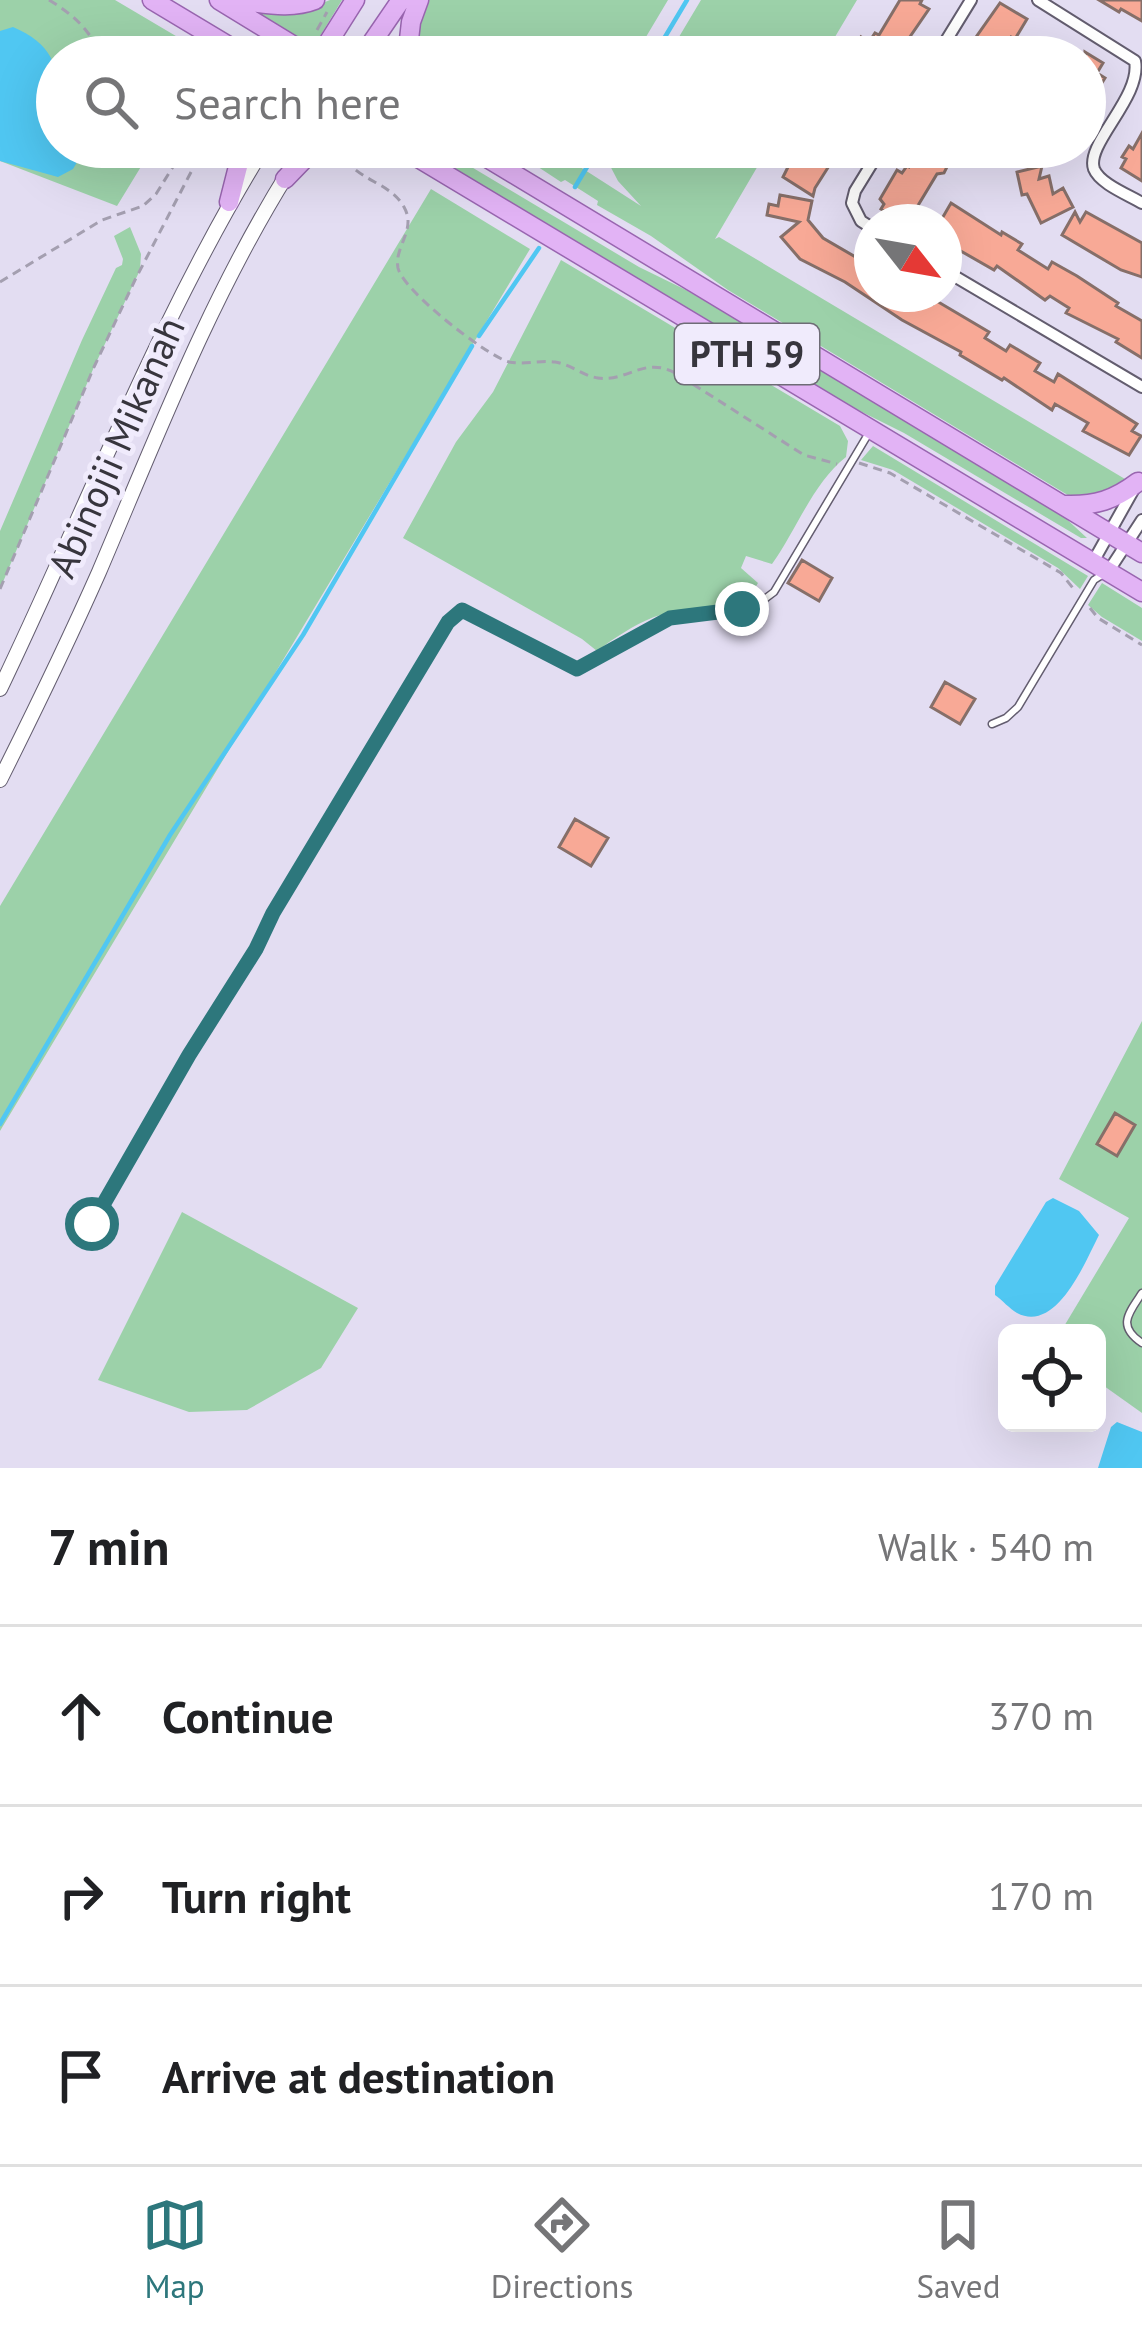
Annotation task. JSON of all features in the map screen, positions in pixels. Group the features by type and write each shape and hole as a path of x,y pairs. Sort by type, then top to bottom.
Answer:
{"main road":[{"path":"152,0 212,36"},
{"path":"219,0 279,36"},
{"path":"237,0 304,5 318,0"},
{"path":"326,36 355,0"},
{"path":"376,36 401,0"},
{"path":"409,36 419,0"},
{"path":"183,19 200,36"},
{"path":"229,202 238,168"},
{"path":"285,179 296,168"},
{"name":"PTH 59","path":"435,168 872,428 1098,571 1142,592"},
{"name":"PTH 59","path":"504,168 1126,543"},
{"path":"1062,505 1100,504 1117,498 1140,479"}],"street":[{"path":"949,36 971,0"},
{"path":"1038,0 1095,36"},
{"path":"1106,43 1135,61 1137,72 1106,138"},
{"name":"Abinojii Mikanah","path":"0,689 168,318 250,168"},
{"name":"Abinojii Mikanah","path":"0,780 97,576 196,344 292,168"},
{"path":"854,206 855,191 869,168"},
{"path":"1094,168 1142,203"},
{"path":"962,281 1142,387"},
{"path":"1098,571 1126,543 1140,479"},
{"path":"1098,571 1142,520"}],"lane":[{"path":"92,1224 448,622 462,610 577,669 670,618 754,607 774,592 872,428"},
{"path":"992,724 1018,707 1098,571"},
{"path":"1142,1293 1126,1322 1128,1331 1142,1343"}],"path":[{"path":"50,0 74,14 91,36"},
{"path":"318,0 327,12 318,36"},
{"path":"0,282 102,220 142,206 172,168"},
{"path":"0,589 104,345 193,168"},
{"path":"350,168 402,204 409,224 398,256 400,275 419,299 488,351 507,361 555,362 596,378 640,368 661,367 677,374 804,455 890,473 1060,573 1098,618 1142,645"}],"green space":[{"path":"0,0 115,0 176,36 36,36 36,168 140,168 117,206 0,161"},
{"path":"342,0 320,36 297,36 252,10 310,8"},
{"path":"425,0 668,0 647,36 417,36"},
{"path":"701,0 857,0 836,36 680,36"},
{"path":"449,168 473,168 800,356 1061,514 1087,538 824,393"},
{"path":"540,168 582,168 641,206 611,168 757,168 715,239 719,237 1125,479 1108,493 1071,497 728,290 597,205 598,201 565,180"},
{"path":"431,189 530,249 0,1131 0,906"},
{"path":"130,227 141,254 140,270 0,589 0,531 82,340 116,268 122,265 114,236"},
{"path":"561,260 840,426 848,441 846,457 815,493 772,564 746,556 741,568 758,583 747,598 654,617 597,651 403,538 456,442 493,392"},
{"path":"873,446 1088,576 1080,589 1058,568 893,470 861,460"},
{"path":"1102,583 1142,608 1142,641 1088,605"},
{"path":"1142,1021 1142,1413 1106,1387 1106,1324 1065,1324 1129,1218 1059,1179"},
{"path":"182,1212 358,1308 321,1368 247,1410 189,1412 98,1380"}],"water":[{"path":"13,27 36,41 36,168 74,168 58,177 0,161 0,31"},
{"path":"1053,1198 1079,1211 1099,1235 1068,1291 1045,1313 1031,1317 1017,1313 995,1295 995,1286 1046,1202"},
{"path":"1117,1422 1142,1432 1142,1468 1098,1468 1111,1427"}],"building":[{"path":"900,0 922,0 920,4 929,9 910,36 873,36 879,35"},
{"path":"1099,0 1142,0 1142,21 1119,12"},
{"path":"1000,3 1027,19 1017,36 977,36"},
{"path":"1142,133 1142,181 1121,168 1126,159 1122,157"},
{"path":"788,168 828,168 813,196 783,177"},
{"path":"946,168 937,174 919,204 884,204 880,199 897,170"},
{"path":"1042,168 1039,179 1049,176 1053,194 1063,188 1073,207 1041,223 1027,194 1022,195 1017,172"},
{"path":"780,195 812,201 808,220 823,238 854,256 854,288 800,259 781,237 799,222 767,215 769,204 778,206"},
{"path":"962,210 1022,244 1018,250 1048,269 1052,262 1142,321 1142,358 1118,339 1066,313 1069,308 1050,296 1045,300 997,266 994,270 962,252"},
{"path":"1075,212 1080,222 1086,212 1142,243 1142,277 1062,235"},
{"path":"890,312 955,312 989,332 985,338 1006,351 1010,345 1040,363 1035,371 1054,382 1058,374 1137,424 1132,431 1141,436 1129,455 1083,431 1088,423 1055,404 1052,410"},
{"path":"802,560 832,578 819,601 788,583"},
{"path":"945,682 975,699 960,724 931,707"},
{"path":"575,819 608,838 591,866 559,847"},
{"path":"1115,1113 1135,1125 1117,1156 1097,1144"}],"waterway":[{"path":"666,36 687,0"},
{"path":"575,187 586,168"},
{"path":"479,336 539,248"},
{"path":"0,1124 170,835 303,635 472,346"}],"route":[{"path":"92,1224 448,622 462,610 577,669 670,618 742,609"}]}
